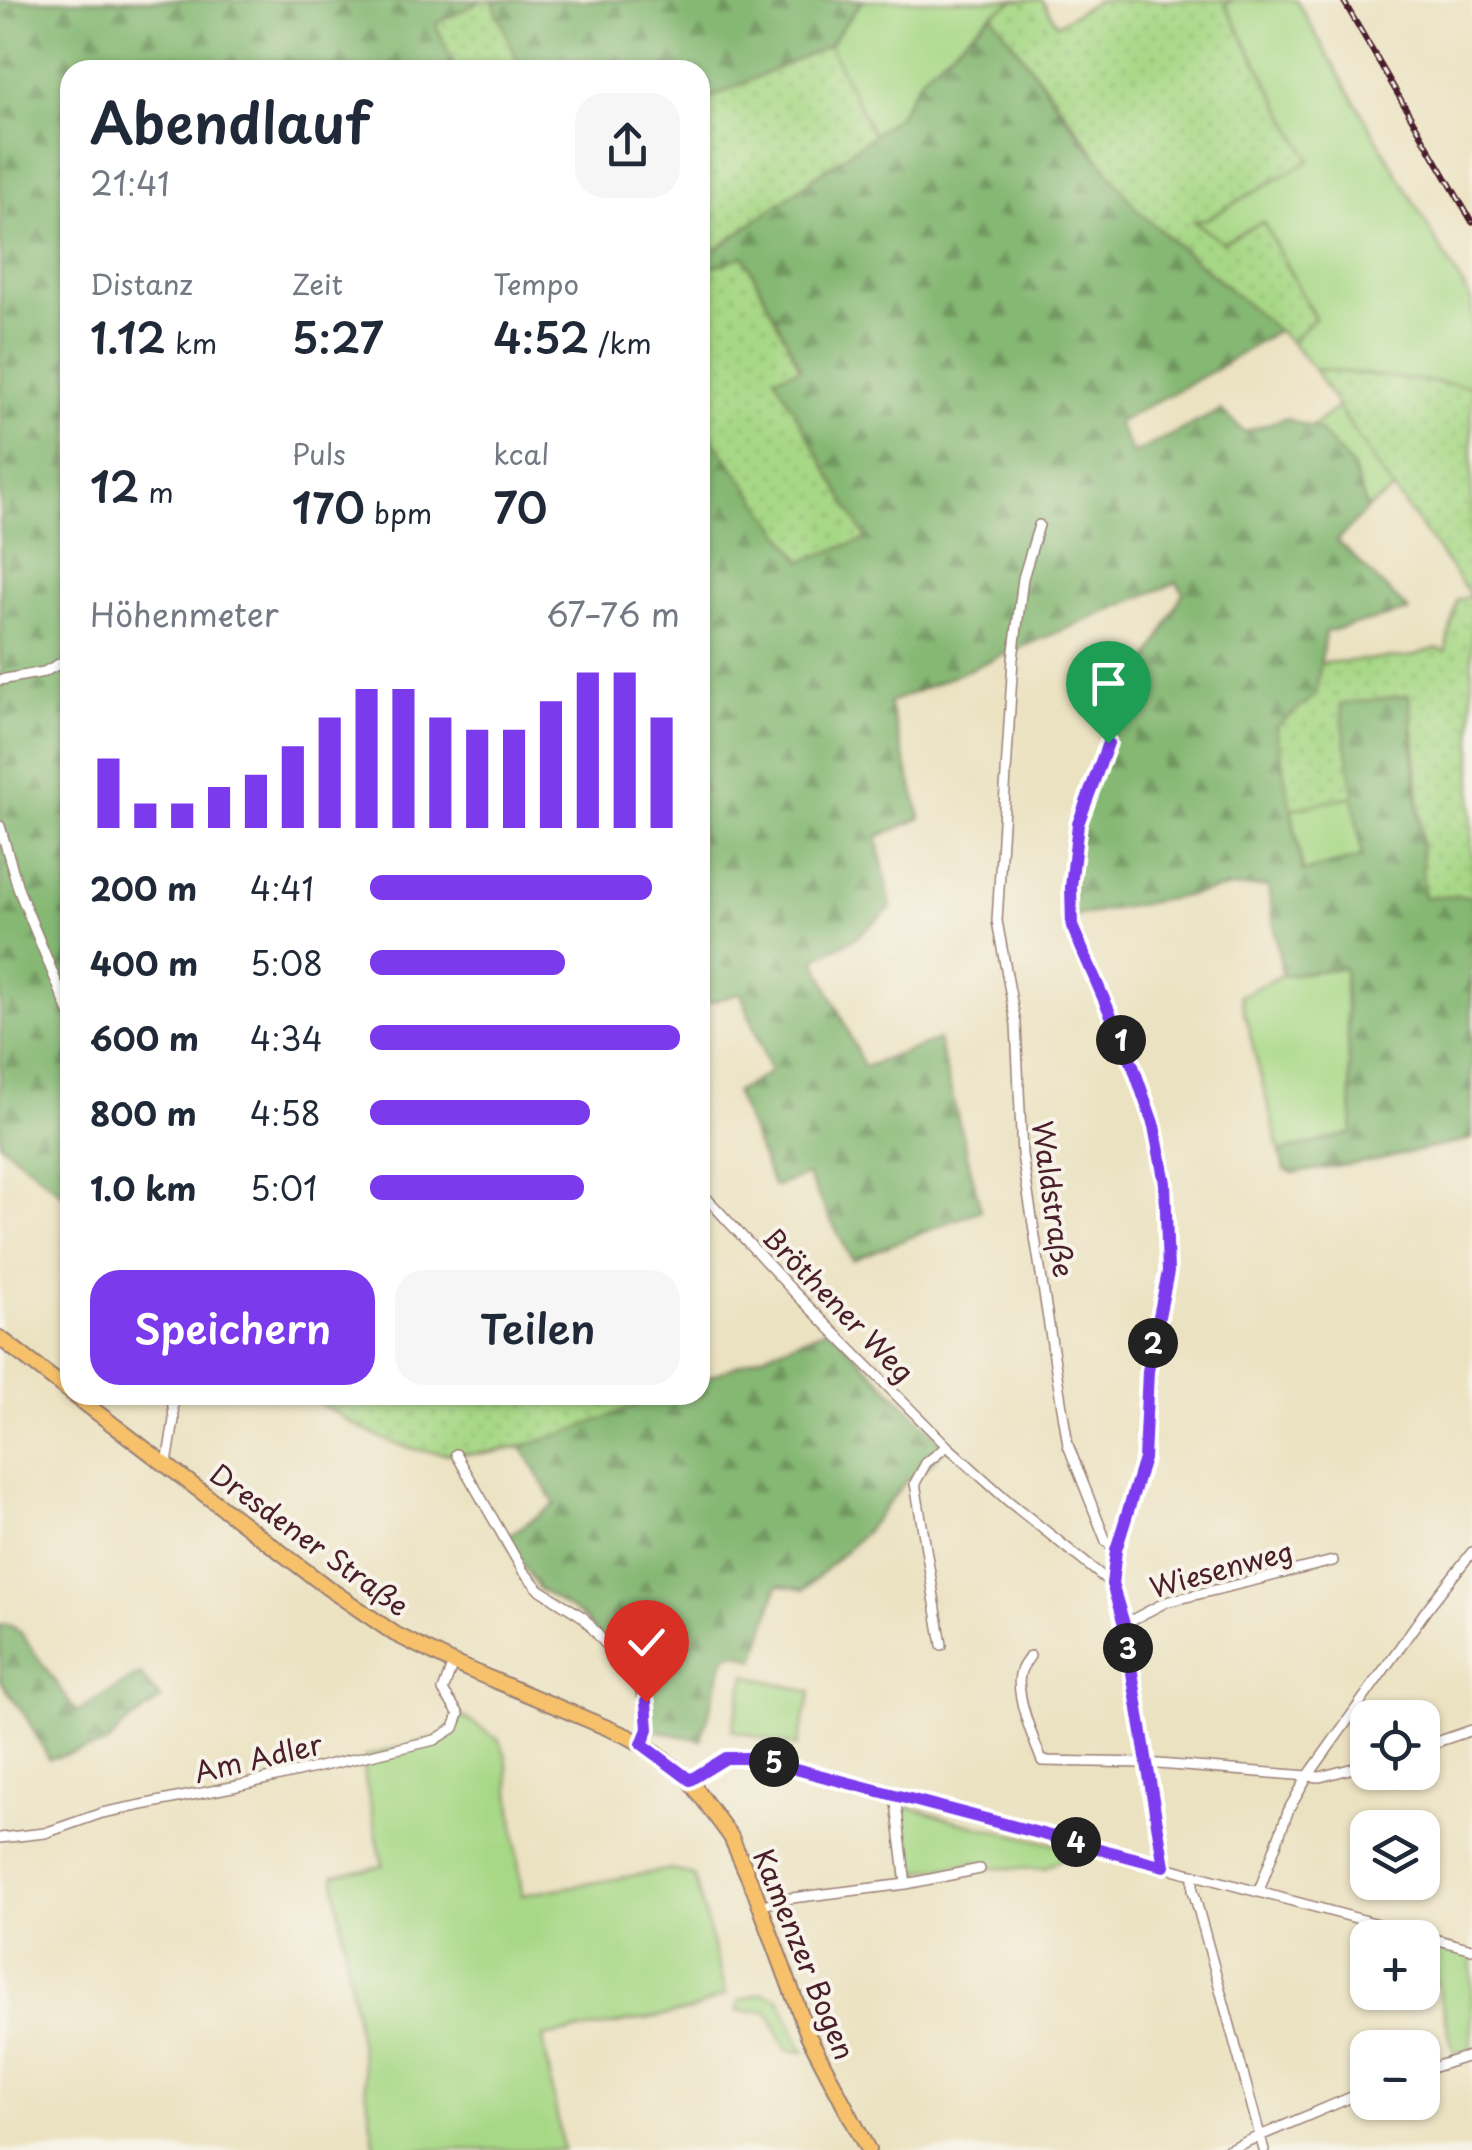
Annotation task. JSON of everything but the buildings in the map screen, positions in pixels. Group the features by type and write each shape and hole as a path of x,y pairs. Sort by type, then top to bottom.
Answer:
{"main road":[{"name":"Dresdener Straße","path":"0,1338 60,1385"},
{"name":"Dresdener Straße","path":"87,1405 395,1634 453,1664 642,1744 690,1780"},
{"name":"Kamenzer Bogen","path":"690,1780 730,1837 819,2060 868,2150"}],"street":[{"name":"Waldstraße","path":"1039,525 1022,578 1013,659 997,922 1016,1024 1022,1155 1068,1445 1106,1541 1116,1550"},
{"path":"0,680 44,672 60,663"},
{"path":"1108,743 1078,824 1071,887 1072,926 1133,1066 1154,1126 1165,1183 1168,1272 1148,1371 1144,1459 1116,1550 1112,1584 1124,1624 1164,1866"},
{"path":"0,826 4,854 60,993"},
{"name":"Bröthener Weg","path":"710,1202 947,1446 1112,1584"},
{"path":"167,1464 173,1405"},
{"path":"942,1645 915,1482 926,1463 947,1446"},
{"path":"456,1454 524,1572 539,1588 583,1617 638,1684 648,1717 642,1744"},
{"path":"1258,1890 1289,1809 1308,1776 1472,1552"},
{"name":"Wiesenweg","path":"1124,1624 1166,1602 1333,1561"},
{"path":"1030,1656 1020,1672 1020,1685 1042,1761 1146,1763 1308,1776 1350,1769"},
{"name":"Am Adler","path":"0,1838 45,1834 102,1813 436,1740 454,1728 459,1714 443,1691 453,1664"},
{"path":"1440,1742 1472,1730"},
{"path":"690,1780 712,1764 740,1756 768,1760 1472,1948"},
{"path":"895,1796 906,1884"},
{"path":"760,1906 980,1869"},
{"path":"1194,1874 1193,1890 1264,2150"},
{"path":"1440,2065 1472,2054"},
{"path":"1227,2150 1350,2098"}],"green space":[{"path":"0,0 483,0 436,24 452,60 60,60 60,1192 0,1143"},
{"path":"483,0 492,0 517,60 452,60 436,24"},
{"path":"492,0 863,0 829,45 710,99 710,60 517,60"},
{"path":"863,0 1016,0 992,14 923,75 897,117 873,135 829,45"},
{"path":"1016,0 1042,0 1057,24 1098,0 1233,0 1225,5 1310,160 1206,219 1193,221 1222,242 1263,222 1314,318 1291,342 1138,211 992,14"},
{"path":"1233,0 1296,0 1472,302 1472,386 1314,369 1291,342 1315,318 1263,222 1222,242 1193,220 1207,219 1310,160 1225,4"},
{"path":"992,14 1085,143 1166,236 1278,330 1117,423 1133,454 1221,410 1244,432 1285,418 1319,430 1352,467 1367,509 1337,541 1409,611 1325,632 1316,695 1276,728 1303,872 1362,857 1339,704 1409,695 1425,897 1472,896 1472,1139 1373,1161 1294,1173 1284,1169 1280,1152 1353,1133 1344,968 1282,975 1268,886 1227,888 1072,917 1079,824 1108,743 1183,592 1177,582 889,703 921,818 877,837 891,908 855,938 815,959 864,1067 938,1040 981,1210 852,1260 807,1175 774,1187 735,1093 770,1072 741,993 710,1002 710,435 802,560 775,376 800,367 745,257 710,268 710,242 717,249 897,117 923,75"},
{"path":"829,45 873,135 716,249 710,242 710,99"},
{"path":"744,256 800,368 775,377 866,539 802,561 710,435 710,268"},
{"path":"1314,369 1472,386 1472,896 1424,897 1409,695 1340,704 1354,796 1291,809 1276,727 1316,695 1320,663 1408,657 1437,648 1445,652 1457,600 1471,596 1372,460"},
{"path":"1338,407 1394,490 1367,509 1352,467 1311,427"},
{"path":"1354,796 1362,858 1303,872 1291,809"},
{"path":"1344,967 1353,1134 1280,1152 1240,996 1282,975"},
{"path":"829,1328 947,1447 915,1478 907,1480 865,1532 804,1590 778,1585 755,1660 736,1652 725,1656 701,1740 648,1729 639,1684 583,1617 539,1589 505,1538 555,1504 522,1447 635,1405 710,1405 710,1376"},
{"path":"324,1405 637,1405 536,1442 470,1454 403,1446 354,1424"},
{"path":"353,1423 455,1453 409,1446"},
{"path":"0,1624 10,1625 21,1633 76,1712 140,1674 161,1699 121,1728 108,1744 49,1759 0,1680"},
{"path":"746,1675 811,1692 797,1747 732,1730"},
{"path":"459,1714 499,1740 506,1756 522,1895 671,1869 694,1876 726,1994 690,2011 543,2037 563,2150 375,2150 334,1875 383,1866 362,1765 366,1756 445,1736"},
{"path":"900,1804 1067,1847 1071,1853 1044,1869 982,1868 979,1862 920,1871 921,1878 914,1880 910,1877"},
{"path":"1440,1946 1472,1955 1472,2047 1454,2053 1440,1996"},
{"path":"762,1993 779,1998 804,2052 787,2050 768,2011 737,2011 739,2001"}],"railway":[{"path":"1343,0 1472,222"}],"route":[{"path":"646,1702 648,1729 642,1744 690,1780 726,1758 768,1760 1164,1866 1124,1624 1112,1584 1116,1550 1144,1459 1148,1371 1168,1272 1165,1183 1154,1126 1133,1066 1072,926 1071,887 1078,824 1108,743"}]}
